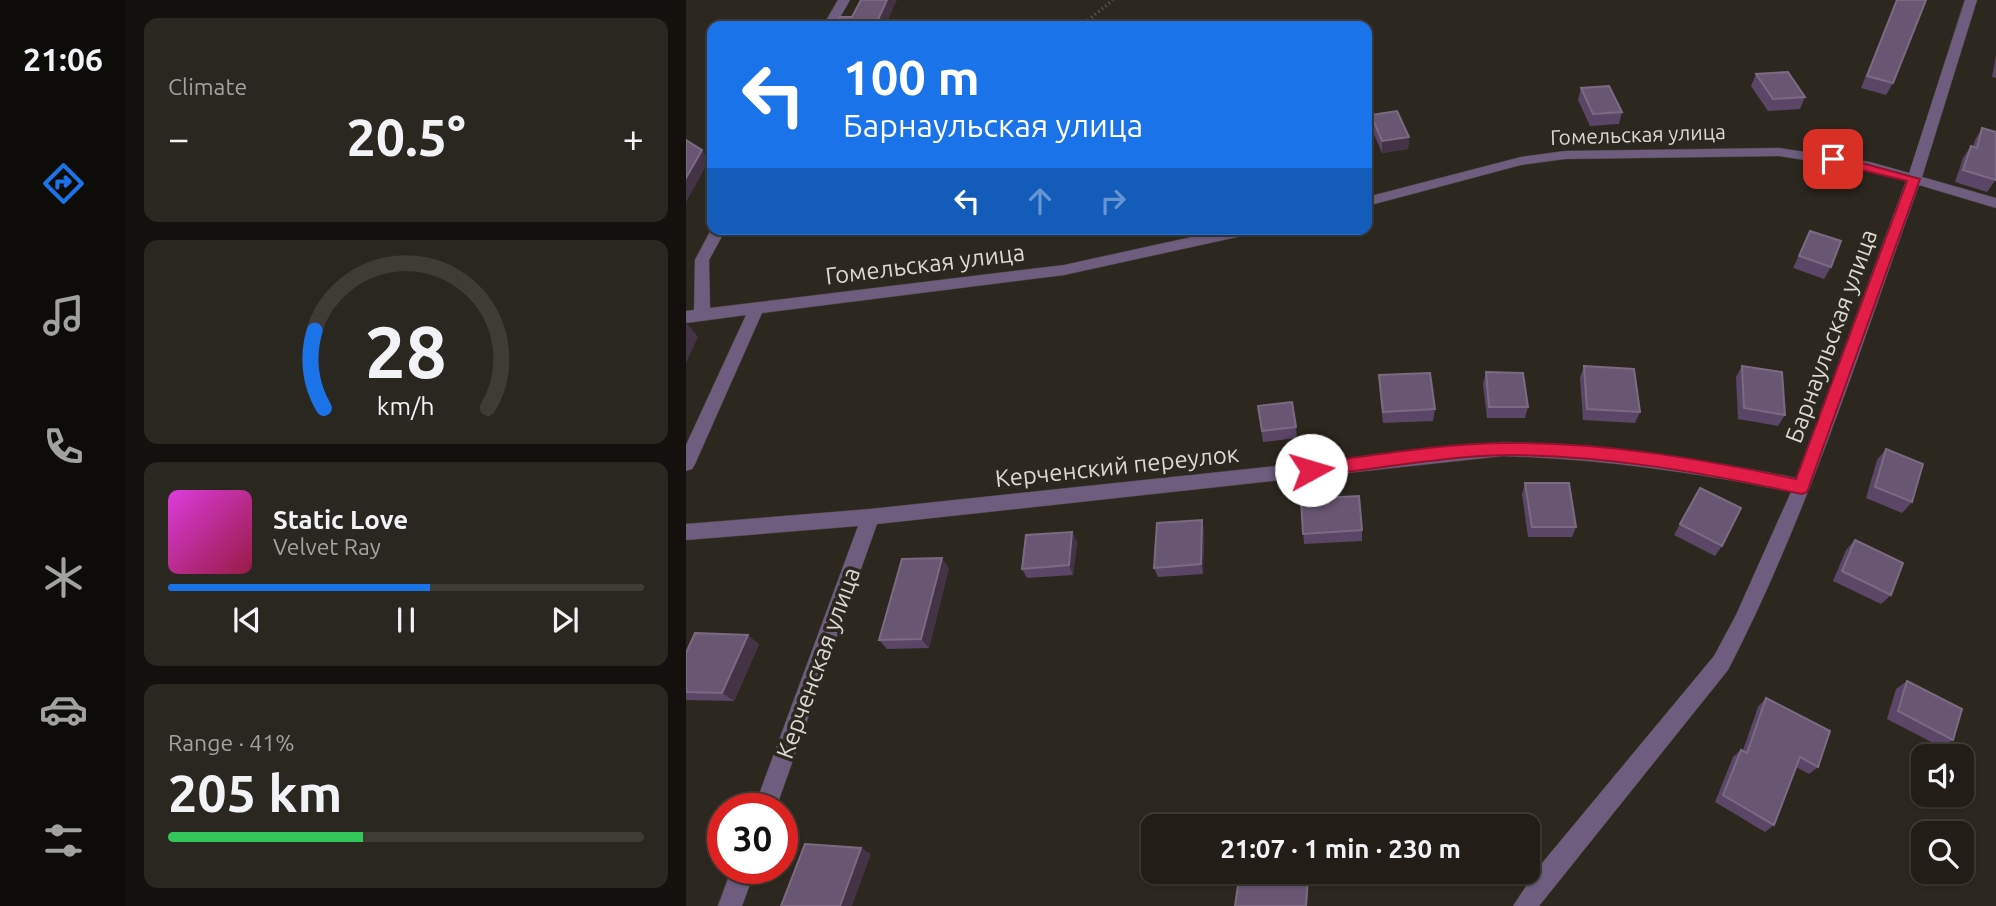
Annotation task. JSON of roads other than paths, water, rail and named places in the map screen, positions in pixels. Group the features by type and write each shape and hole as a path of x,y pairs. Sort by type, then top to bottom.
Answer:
{"street":[{"path":"833,21 844,0"},
{"name":"Барнаульская улица","path":"1525,906 1546,876 1721,663 1802,487 1914,179 1971,0"},
{"name":"Гомельская улица","path":"1372,200 1521,161 1565,155 1779,152 1845,161 1996,203"},
{"path":"702,314 702,260 716,235"},
{"name":"Гомельская улица","path":"686,317 1064,270 1224,235"},
{"path":"686,464 757,307"},
{"name":"Керченский переулок","path":"686,532 870,517 1503,449 1569,450 1628,456 1728,471 1802,487"},
{"name":"Керченская улица","path":"770,793 870,517"},
{"path":"730,906 738,884"}]}
